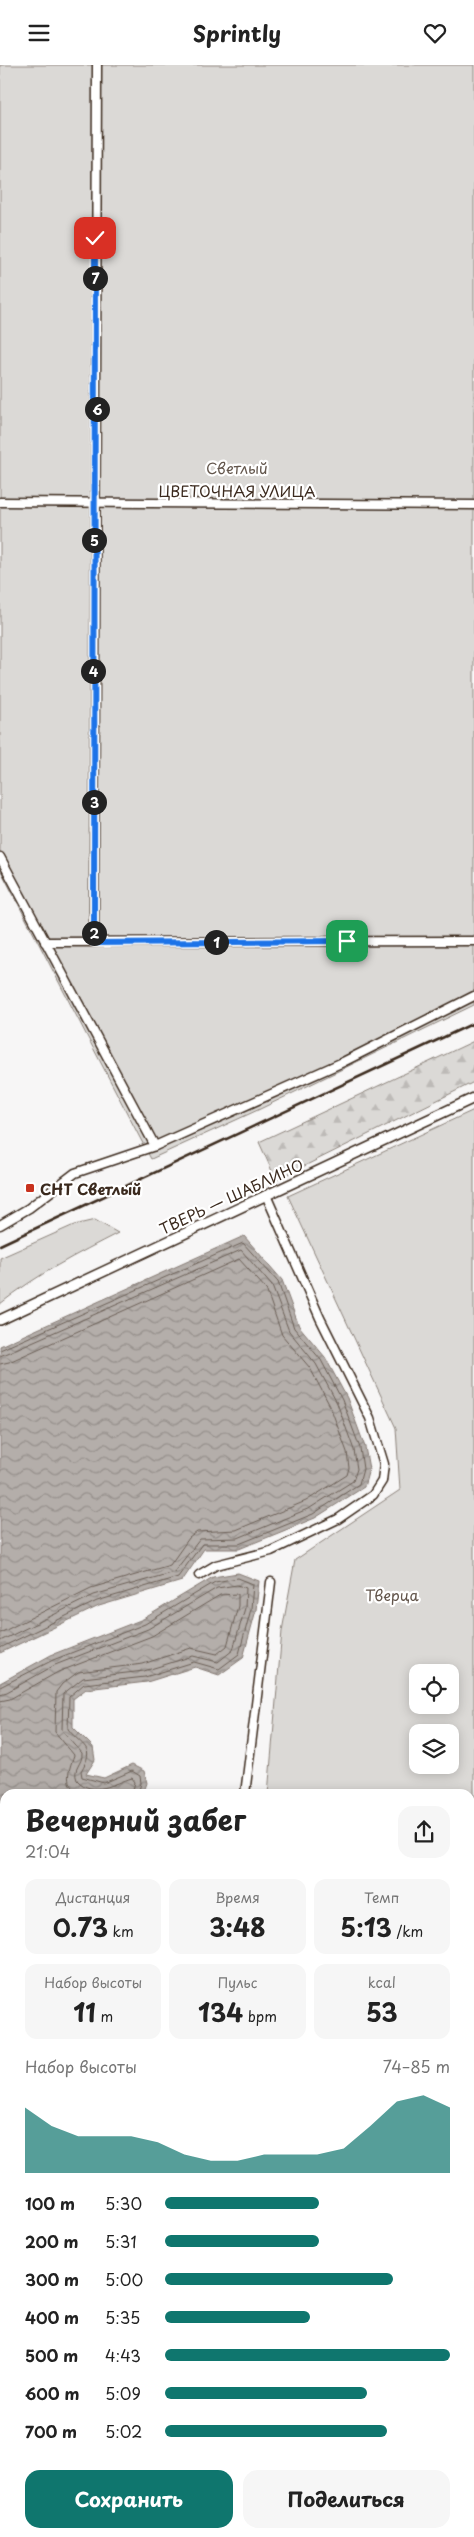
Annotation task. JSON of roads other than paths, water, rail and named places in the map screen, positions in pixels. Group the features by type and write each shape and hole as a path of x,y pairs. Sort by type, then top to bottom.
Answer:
{"street":[{"path":"94,943 93,629 97,65"},
{"name":"ЦВЕТОЧНАЯ УЛИЦА","path":"0,502 474,505"},
{"path":"0,857 155,1146"},
{"path":"45,943 474,941"},
{"path":"0,1225 37,1203 75,1173 155,1146 343,1062 474,996"},
{"name":"ТВЕРЬ — ШАБЛИНО","path":"0,1320 474,1098"},
{"path":"199,1575 216,1565 271,1551 338,1519 373,1495 382,1481 384,1464 370,1418 320,1318 266,1195"},
{"path":"246,1789 271,1582"}],"water":[{"path":"244,1236 282,1280 299,1326 325,1357 347,1398 365,1447 369,1469 364,1487 315,1518 239,1549 204,1549 182,1581 99,1606 0,1653 0,1346"},
{"path":"238,1573 259,1581 256,1610 243,1658 219,1675 195,1667 147,1682 86,1689 73,1699 73,1727 93,1747 95,1760 86,1774 104,1778 132,1765 144,1771 147,1783 145,1789 0,1789 0,1683 51,1655 143,1619 213,1577"}],"railway":[{"path":"0,1245 474,1023"}],"place":[{"name":"СНТ Светлый","path":"30,1188"}],"park label":[{"name":"Светлый","path":"237,467"},
{"name":"Тверца","path":"392,1594"}]}
